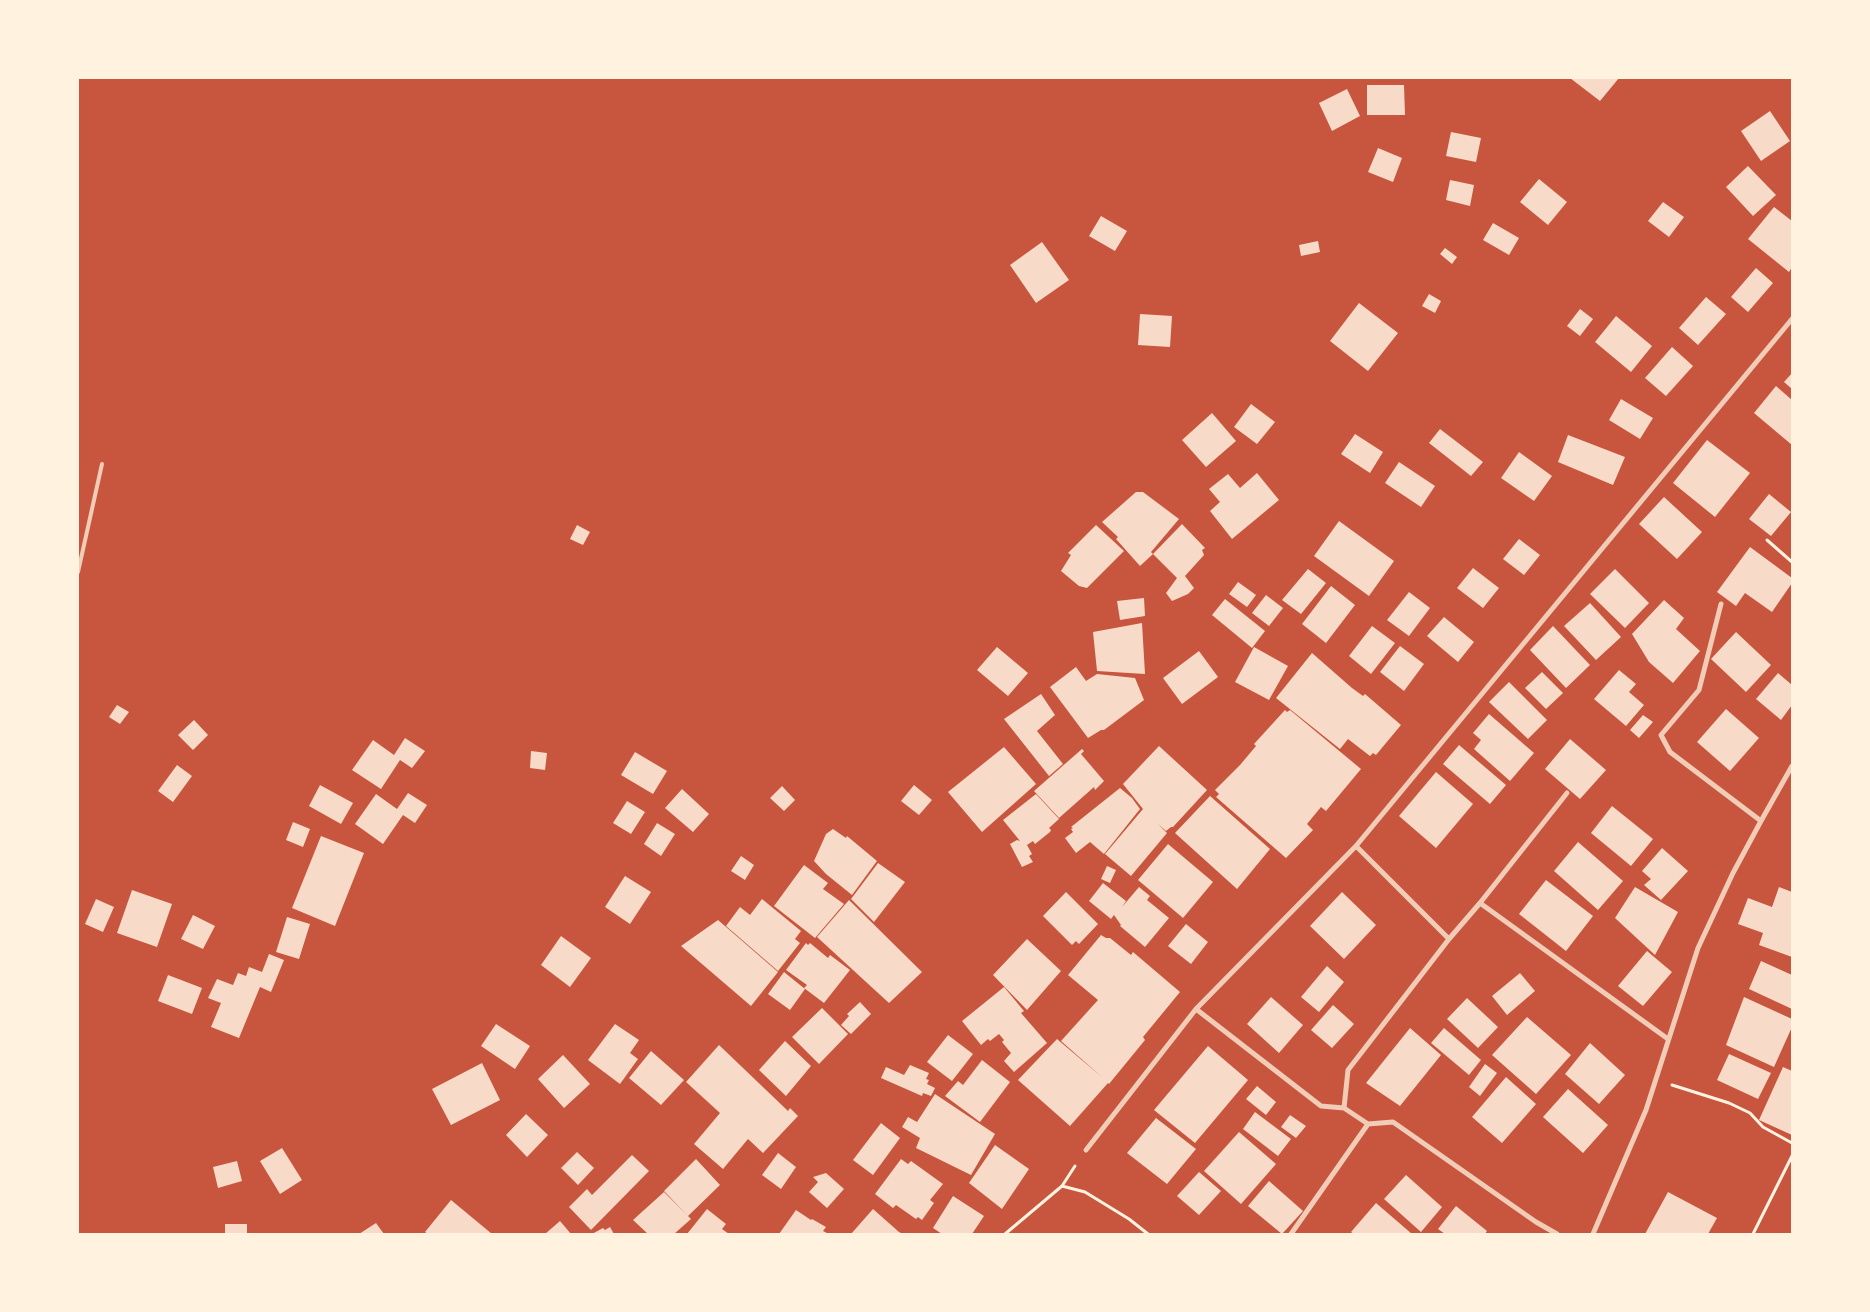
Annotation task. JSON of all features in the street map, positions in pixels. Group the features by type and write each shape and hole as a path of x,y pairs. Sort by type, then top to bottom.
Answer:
{"street":[{"path":"1086,1150 1196,1009 1356,846 1792,319"},
{"path":"1721,604 1700,690 1661,736 1670,752 1761,820"},
{"path":"1593,1234 1646,1110 1698,948 1733,874 1792,766"},
{"path":"1344,1108 1348,1070 1449,939 1567,794"},
{"path":"1356,846 1449,939"},
{"path":"1480,902 1668,1039"},
{"path":"1196,1009 1321,1106 1344,1108 1368,1124 1393,1122 1536,1222 1557,1234"},
{"path":"1291,1234 1368,1124"}],"lane":[{"path":"78,572 102,464"}],"path":[{"path":"1767,540 1792,562"},
{"path":"1675,1086 1729,1103 1750,1114 1763,1127 1792,1143"},
{"path":"1004,1234 1062,1186 1086,1150"},
{"path":"1753,1234 1792,1156"},
{"path":"1062,1186 1085,1192 1129,1218 1148,1234"}],"building":[{"path":"1570,78 1619,78 1600,101"},
{"path":"1367,85 1404,85 1405,115 1367,115"},
{"path":"1347,89 1360,116 1332,131 1319,103"},
{"path":"1770,111 1790,141 1761,161 1741,131"},
{"path":"1451,132 1481,138 1476,162 1446,156"},
{"path":"1378,148 1402,158 1393,182 1368,172"},
{"path":"1748,166 1776,195 1753,216 1726,187"},
{"path":"1539,179 1567,202 1548,225 1520,202"},
{"path":"1450,180 1474,185 1470,206 1446,200"},
{"path":"1663,202 1684,217 1669,237 1648,221"},
{"path":"1774,207 1792,221 1792,267 1789,272 1748,239"},
{"path":"1101,216 1127,231 1115,251 1089,236"},
{"path":"1493,223 1519,238 1509,255 1483,240"},
{"path":"1318,241 1320,252 1301,256 1299,245"},
{"path":"1042,242 1069,280 1036,303 1010,265"},
{"path":"1445,248 1457,257 1452,264 1440,254"},
{"path":"1756,268 1773,283 1748,312 1731,297"},
{"path":"1429,294 1441,301 1435,313 1422,306"},
{"path":"1706,297 1726,314 1698,345 1679,328"},
{"path":"1359,303 1398,333 1368,371 1330,341"},
{"path":"1580,309 1593,319 1580,336 1567,326"},
{"path":"1140,314 1172,316 1170,347 1138,345"},
{"path":"1616,316 1652,346 1631,372 1595,342"},
{"path":"1672,347 1693,366 1666,396 1645,378"},
{"path":"1792,373 1792,389 1784,382"},
{"path":"1776,386 1792,400 1792,445 1754,413"},
{"path":"1621,399 1653,418 1640,439 1609,420"},
{"path":"1251,404 1275,422 1257,444 1234,427"},
{"path":"1212,413 1236,441 1206,467 1182,440"},
{"path":"1440,429 1483,462 1471,476 1429,443"},
{"path":"1355,434 1383,452 1370,473 1341,454"},
{"path":"1568,435 1625,457 1613,485 1558,462"},
{"path":"1707,440 1750,473 1715,517 1673,483"},
{"path":"1519,452 1552,476 1534,501 1501,478"},
{"path":"1399,462 1435,486 1421,507 1385,483"},
{"path":"1257,473 1279,500 1232,539 1210,511 1220,502 1209,489 1228,474 1240,488"},
{"path":"1136,492 1143,492 1179,519 1151,552 1153,554 1140,566 1116,539 1118,537 1102,522"},
{"path":"1769,494 1791,512 1771,536 1749,519"},
{"path":"1664,497 1702,532 1677,559 1639,524"},
{"path":"1339,521 1394,561 1369,596 1314,556"},
{"path":"1182,524 1205,548 1202,550 1204,555 1185,576 1194,588 1188,594 1172,601 1166,593 1177,578 1153,554"},
{"path":"577,525 590,532 583,545 570,539"},
{"path":"1096,525 1124,551 1087,588 1079,586 1061,571 1071,555 1068,553"},
{"path":"1519,539 1540,555 1524,575 1503,559"},
{"path":"1750,547 1792,578 1792,583 1772,612 1745,593 1736,606 1717,592"},
{"path":"1473,568 1499,588 1483,608 1457,588"},
{"path":"1308,569 1326,583 1301,614 1282,600"},
{"path":"1615,569 1649,603 1625,628 1590,594"},
{"path":"1238,582 1256,595 1247,607 1229,594"},
{"path":"1331,586 1355,605 1326,643 1302,624"},
{"path":"1409,592 1430,608 1409,636 1387,620"},
{"path":"1266,595 1283,608 1269,626 1252,613"},
{"path":"1144,598 1145,616 1120,620 1117,601"},
{"path":"1225,599 1265,631 1252,648 1212,615"},
{"path":"1664,600 1684,618 1676,629 1700,651 1673,683 1649,662 1632,634"},
{"path":"1590,603 1621,637 1596,660 1564,626"},
{"path":"1444,617 1474,642 1458,662 1427,636"},
{"path":"1142,623 1145,674 1097,671 1093,632"},
{"path":"1372,626 1395,643 1371,674 1349,656"},
{"path":"1553,626 1590,665 1566,688 1530,650"},
{"path":"1736,632 1771,665 1746,692 1711,659"},
{"path":"1400,646 1424,664 1404,691 1380,672"},
{"path":"997,647 1028,673 1008,696 977,670"},
{"path":"1254,647 1288,666 1269,700 1235,682"},
{"path":"1199,651 1218,677 1182,704 1163,678"},
{"path":"1312,653 1352,688 1363,696 1365,694 1401,725 1376,755 1373,753 1370,756 1348,739 1340,749 1276,698"},
{"path":"1076,667 1086,681 1097,674 1135,678 1144,700 1104,730 1088,738 1050,687"},
{"path":"1619,670 1636,684 1629,692 1644,705 1626,726 1594,699"},
{"path":"1542,672 1563,693 1546,709 1525,688"},
{"path":"1778,673 1792,685 1792,705 1781,720 1756,699"},
{"path":"1509,682 1547,720 1528,739 1489,702"},
{"path":"1041,694 1055,715 1037,731 1063,764 1049,776 1004,719"},
{"path":"117,705 129,712 120,724 109,717"},
{"path":"1726,709 1759,738 1730,771 1697,742"},
{"path":"1285,710 1287,712 1290,710 1361,769 1326,811 1321,807 1307,824 1313,830 1286,858 1216,797 1219,794 1215,790 1240,765 1256,746 1254,744"},
{"path":"1489,714 1534,753 1510,781 1474,749 1481,740 1473,733"},
{"path":"1643,715 1653,722 1639,738 1630,730"},
{"path":"194,720 208,735 193,750 178,735"},
{"path":"405,738 425,751 412,768 400,760 381,789 352,770 373,740 394,755"},
{"path":"1570,739 1606,770 1580,799 1545,769"},
{"path":"1459,745 1506,785 1490,804 1443,764"},
{"path":"1159,746 1207,790 1173,827 1166,831 1158,824 1167,833 1131,876 1105,854 1143,809 1123,784"},
{"path":"1004,747 1036,784 982,832 948,792"},
{"path":"1082,749 1084,751 1081,754 1104,781 1095,790 1094,787 1059,818 1034,791"},
{"path":"531,751 547,753 545,770 530,768"},
{"path":"635,752 667,771 653,794 621,775"},
{"path":"177,765 192,776 173,802 158,791"},
{"path":"1436,772 1473,804 1436,848 1399,816"},
{"path":"320,785 353,803 341,824 309,806"},
{"path":"914,785 932,800 919,815 901,801"},
{"path":"782,786 795,800 784,811 770,798"},
{"path":"1120,788 1132,798 1140,809 1104,854 1090,842 1076,853 1065,838 1073,832 1071,827"},
{"path":"682,789 709,814 693,832 665,808"},
{"path":"408,793 427,805 415,823 403,815 383,844 355,824 376,794 397,809"},
{"path":"1036,794 1059,819 1049,828 1050,832 1035,844 1033,841 1027,845 1032,854 1029,856 1033,862 1022,867 1010,844 1017,840 1020,841 1003,820"},
{"path":"1210,796 1270,849 1237,889 1175,833"},
{"path":"627,801 645,812 631,834 613,823"},
{"path":"1612,806 1653,839 1631,866 1591,833"},
{"path":"293,822 310,829 303,847 286,840"},
{"path":"657,823 675,834 661,856 644,844"},
{"path":"833,829 846,838 847,836 877,861 852,895 826,874 814,861 826,834"},
{"path":"321,836 364,853 335,926 292,908"},
{"path":"1578,842 1623,881 1598,910 1554,871"},
{"path":"1168,844 1213,882 1183,918 1138,880"},
{"path":"1662,848 1688,871 1661,900 1644,885 1651,879 1642,871"},
{"path":"741,856 754,865 745,880 731,871"},
{"path":"878,863 905,882 874,922 851,899"},
{"path":"804,865 828,883 823,889 844,904 815,938 774,906"},
{"path":"1107,866 1116,870 1110,883 1101,879"},
{"path":"625,876 651,892 630,924 605,907"},
{"path":"1546,880 1593,916 1566,951 1519,914"},
{"path":"1103,883 1126,901 1122,907 1139,887 1150,896 1147,900 1169,918 1145,947 1120,926 1114,915 1111,919 1089,901"},
{"path":"1635,887 1678,912 1655,955 1615,918"},
{"path":"1779,887 1792,892 1792,957 1759,945 1763,933 1738,924 1748,898 1772,907"},
{"path":"132,890 172,904 157,947 117,933"},
{"path":"1066,892 1098,924 1079,944 1076,941 1072,945 1043,916"},
{"path":"1342,892 1376,925 1344,959 1310,926"},
{"path":"96,899 114,907 103,932 85,924"},
{"path":"762,899 801,931 795,939 800,943 778,971 726,926 740,907 750,915"},
{"path":"849,900 922,972 889,1003 817,937"},
{"path":"193,915 215,926 203,949 181,939"},
{"path":"287,917 310,924 299,959 276,952"},
{"path":"718,920 778,972 751,1006 681,946"},
{"path":"1186,924 1208,942 1191,964 1168,946"},
{"path":"1101,935 1110,938 1131,955 1133,952 1180,992 1143,1037 1145,1040 1109,1084 1070,1126 1018,1080 1057,1039 1103,1078 1061,1041 1098,1000 1068,975"},
{"path":"561,936 591,958 570,987 541,965"},
{"path":"1027,939 1061,971 1027,1010 993,975"},
{"path":"806,943 808,945 810,943 828,958 830,955 850,970 824,1003 804,988 807,985 786,970"},
{"path":"1647,951 1672,972 1643,1006 1618,986"},
{"path":"269,954 284,960 271,992 260,987 239,1038 211,1027 221,1003 208,998 217,979 233,985 238,973 246,976 249,967 262,972"},
{"path":"1761,961 1792,975 1792,1009 1749,989"},
{"path":"1327,966 1344,982 1319,1012 1301,997"},
{"path":"784,972 805,989 790,1010 768,994"},
{"path":"1520,973 1535,991 1507,1015 1492,996"},
{"path":"168,975 202,988 192,1014 158,1001"},
{"path":"1004,987 1024,1011 1021,1013 1047,1043 1014,1072 1004,1061 1011,1053 1002,1042 1004,1040 999,1034 981,1045 962,1021"},
{"path":"1271,997 1303,1025 1279,1053 1247,1024"},
{"path":"1744,997 1792,1019 1792,1027 1774,1067 1726,1045"},
{"path":"1467,998 1498,1027 1478,1048 1447,1019"},
{"path":"860,1002 871,1014 851,1034 841,1025 849,1016 847,1014"},
{"path":"1333,1005 1354,1024 1332,1048 1311,1030"},
{"path":"822,1008 848,1034 819,1064 792,1037"},
{"path":"1527,1017 1571,1055 1536,1094 1492,1055"},
{"path":"496,1024 530,1046 515,1069 481,1046"},
{"path":"615,1024 639,1040 630,1053 638,1059 620,1084 588,1060"},
{"path":"1410,1028 1441,1055 1400,1106 1366,1083"},
{"path":"1444,1028 1481,1060 1469,1075 1431,1043"},
{"path":"948,1035 973,1054 952,1081 927,1062"},
{"path":"785,1041 811,1066 786,1096 759,1070"},
{"path":"1590,1043 1625,1075 1599,1104 1565,1074"},
{"path":"719,1045 788,1111 790,1108 798,1116 763,1153 748,1139 723,1169 694,1144 720,1113 686,1082"},
{"path":"1208,1046 1248,1080 1195,1143 1154,1110"},
{"path":"651,1051 684,1080 661,1105 629,1078"},
{"path":"1729,1054 1771,1073 1758,1099 1717,1080"},
{"path":"563,1055 590,1084 564,1108 538,1079"},
{"path":"982,1060 1010,1082 980,1122 945,1096 958,1081 963,1085"},
{"path":"482,1063 500,1100 451,1125 432,1089"},
{"path":"1485,1064 1497,1073 1480,1096 1469,1087"},
{"path":"910,1065 929,1073 926,1079 929,1080 927,1084 935,1088 931,1096 923,1093 922,1096 881,1078 886,1067 904,1075"},
{"path":"1783,1067 1792,1071 1792,1135 1759,1120"},
{"path":"1506,1077 1536,1104 1502,1143 1472,1117"},
{"path":"1257,1086 1276,1102 1266,1115 1246,1099"},
{"path":"1568,1089 1608,1125 1583,1153 1543,1117"},
{"path":"935,1094 995,1134 971,1175 916,1148 920,1138 902,1127 908,1117 917,1122"},
{"path":"1255,1112 1291,1139 1278,1156 1243,1129"},
{"path":"526,1114 548,1135 527,1157 506,1135"},
{"path":"1290,1115 1306,1126 1296,1138 1281,1127"},
{"path":"1156,1118 1196,1149 1167,1184 1127,1153"},
{"path":"881,1123 900,1138 873,1175 853,1160"},
{"path":"1239,1132 1276,1164 1241,1204 1204,1171"},
{"path":"995,1145 1029,1169 1002,1209 969,1183"},
{"path":"282,1148 302,1180 280,1194 260,1161"},
{"path":"577,1152 594,1168 578,1185 561,1168"},
{"path":"778,1153 796,1167 781,1189 762,1175"},
{"path":"632,1155 649,1171 591,1230 569,1207 587,1189 592,1195"},
{"path":"696,1159 720,1185 688,1216 664,1191"},
{"path":"901,1159 908,1164 911,1161 943,1184 930,1200 934,1203 922,1220 918,1217 916,1219 896,1205 893,1208 875,1194"},
{"path":"237,1161 242,1181 218,1188 213,1167"},
{"path":"1199,1172 1221,1191 1199,1215 1177,1196"},
{"path":"826,1173 844,1189 827,1208 809,1192 818,1182 813,1177"},
{"path":"1406,1175 1442,1207 1421,1232 1384,1199"},
{"path":"1269,1181 1303,1211 1282,1234 1248,1206"},
{"path":"664,1192 691,1219 674,1234 648,1234 633,1220"},
{"path":"1668,1192 1717,1218 1708,1234 1645,1234"},
{"path":"953,1196 984,1216 972,1234 942,1234 933,1228"},
{"path":"451,1200 492,1234 428,1234 425,1232"},
{"path":"1376,1203 1412,1234 1354,1234 1351,1232"},
{"path":"1456,1206 1487,1231 1485,1234 1445,1234 1438,1229"},
{"path":"707,1209 726,1224 722,1229 729,1234 687,1234"},
{"path":"873,1209 899,1232 903,1234 851,1234"},
{"path":"796,1210 826,1227 823,1231 829,1234 779,1234"},
{"path":"560,1221 571,1234 545,1234"},
{"path":"376,1223 384,1234 359,1234"},
{"path":"225,1224 247,1224 247,1234 225,1234"},
{"path":"610,1227 614,1234 592,1234 603,1228 605,1230"}]}
